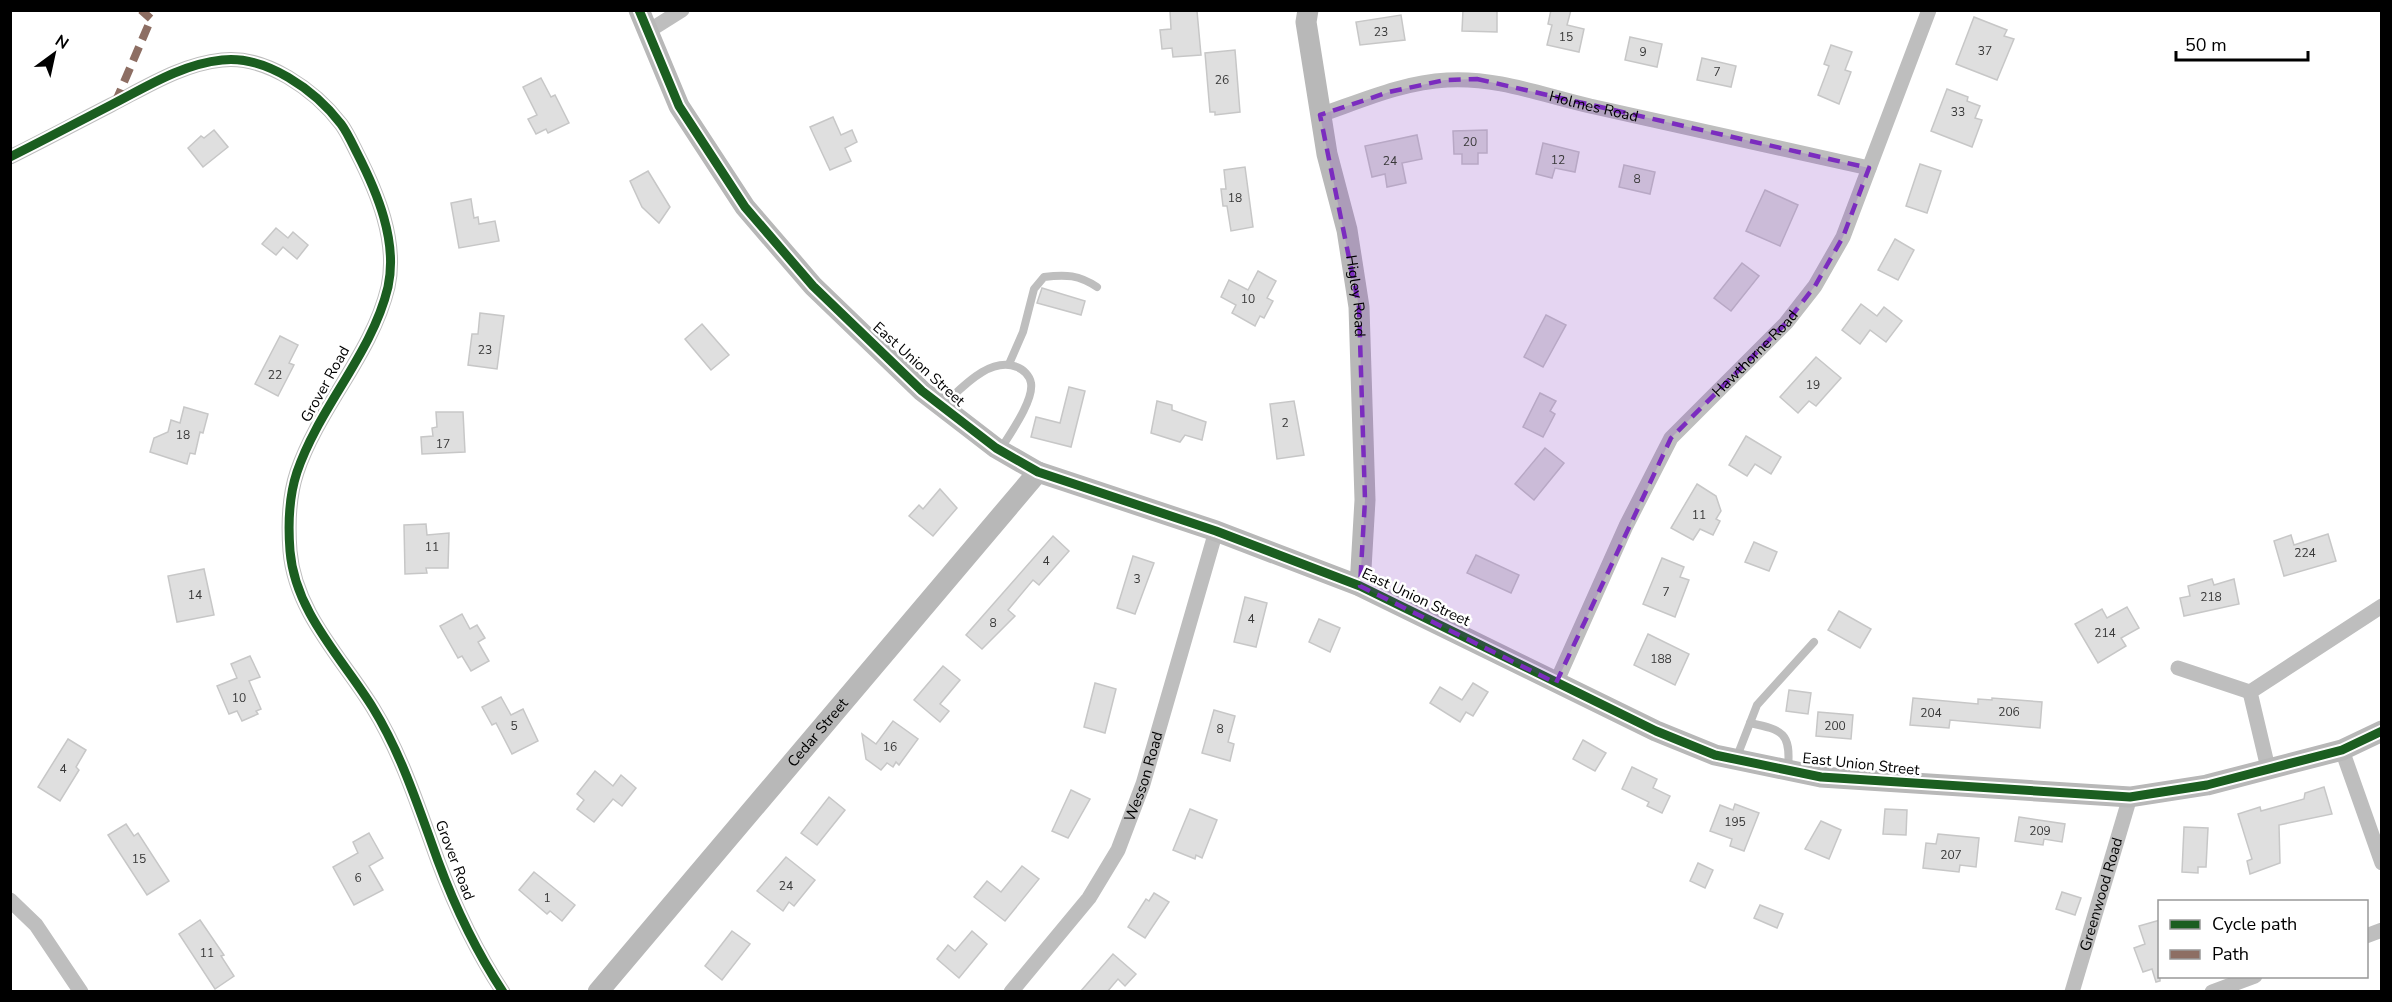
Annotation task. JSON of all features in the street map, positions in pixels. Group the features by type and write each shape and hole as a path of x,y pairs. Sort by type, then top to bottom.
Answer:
{"street":[{"name":"East Union Street","path":"639,10 678,106 745,207 813,286 942,406 1000,450 1038,472 1216,531 1360,586 1656,731 1714,755 1821,777 1922,786 2130,797 2207,785 2342,750 2382,730"},
{"path":"647,32 682,10"},
{"name":"Higley Road","path":"1308,10 1306,22 1320,115 1327,154 1347,230 1359,307 1365,501 1360,586"},
{"name":"Hawthorne Road","path":"1556,683 1626,526 1671,438 1786,323 1815,286 1843,237 1929,10"},
{"name":"Grover Road","path":"10,157 163,78 198,65 225,59 263,65 290,79 323,105 343,126 381,207 389,252 389,283 377,322 297,471 290,526 292,567 296,584 316,625 374,710 391,741 414,793 458,909 475,946 503,992"},
{"name":"Holmes Road","path":"1320,115 1389,92 1445,80 1477,79 1514,85 1570,101 1869,168"},
{"name":"Cedar Street","path":"598,992 1038,472"},
{"name":"Wesson Road","path":"1011,992 1089,898 1118,850 1143,784 1216,531"},
{"path":"2250,692 2382,606"},
{"path":"2178,668 2250,692"},
{"path":"2250,692 2268,768"},
{"path":"2342,750 2382,863"},
{"name":"Greenwood Road","path":"2072,992 2130,797"},
{"path":"10,900 36,925 81,992"},
{"path":"2368,936 2382,930"},
{"path":"2212,992 2249,978"}],"lane":[{"path":"1010,364 1023,332 1034,289 1044,277 1065,274 1082,277 1097,287"},
{"path":"942,406 982,373 997,365 1010,364 1023,369 1031,383 1021,415 1000,450"},
{"path":"1735,761 1750,723 1767,692 1814,642"},
{"path":"1750,723 1777,730 1787,738 1790,747 1788,771"}],"highlighted area":[{"path":"1477,79 1869,168 1843,237 1815,286 1786,323 1671,438 1556,683 1360,586 1365,500 1359,307 1320,115 1389,92 1445,80"}],"building":[{"path":"1463,10 1497,10 1497,32 1462,31"},
{"path":"1551,10 1571,10 1567,25 1584,29 1579,52 1547,45 1552,25 1548,24"},
{"path":"1170,11 1197,11 1201,55 1173,57 1172,48 1162,49 1160,30 1171,29"},
{"path":"1401,15 1405,40 1360,45 1356,22"},
{"path":"1974,17 2007,30 2004,36 2014,39 1997,80 1956,64"},
{"path":"1630,37 1662,44 1657,67 1625,60"},
{"path":"1831,45 1852,52 1845,70 1851,72 1839,104 1818,95 1829,66 1824,64"},
{"path":"1235,50 1240,112 1215,115 1215,112 1210,112 1205,53"},
{"path":"1702,58 1736,66 1731,87 1697,80"},
{"path":"541,78 551,97 555,95 569,123 548,133 546,129 536,134 528,119 537,115 523,87"},
{"path":"1947,89 1968,97 1967,101 1980,106 1975,118 1982,120 1972,147 1931,131"},
{"path":"833,117 841,135 852,130 857,142 845,148 851,161 830,170 810,127"},
{"path":"214,130 228,147 203,167 188,148 201,136 204,138"},
{"path":"1487,130 1487,153 1478,153 1478,164 1462,164 1462,154 1454,154 1453,131"},
{"path":"1417,135 1422,159 1402,163 1406,183 1387,187 1385,174 1372,177 1365,146"},
{"path":"1543,143 1579,152 1575,172 1555,168 1552,178 1536,174"},
{"path":"1920,164 1941,171 1927,213 1906,206"},
{"path":"1624,165 1655,172 1650,194 1619,187"},
{"path":"1245,167 1253,227 1231,231 1227,206 1223,206 1221,189 1226,189 1224,170"},
{"path":"648,171 670,207 659,223 642,207 630,181"},
{"path":"1765,190 1798,205 1780,246 1746,231"},
{"path":"471,199 474,218 478,217 479,224 495,221 499,241 459,248 451,203"},
{"path":"276,228 288,238 293,232 308,245 297,259 283,247 276,255 262,244"},
{"path":"1895,239 1914,250 1898,280 1878,270"},
{"path":"1742,263 1759,276 1731,311 1714,298"},
{"path":"1258,271 1276,281 1267,298 1273,301 1264,318 1260,316 1255,326 1232,313 1236,305 1221,297 1229,280 1248,290"},
{"path":"1042,288 1085,301 1081,315 1037,303"},
{"path":"1861,304 1877,316 1884,307 1902,321 1886,342 1870,330 1860,344 1842,330"},
{"path":"480,313 504,316 497,369 468,365 472,334 478,334"},
{"path":"1546,315 1566,325 1543,367 1524,357"},
{"path":"702,324 729,355 711,370 685,339"},
{"path":"280,336 298,345 289,363 294,365 278,396 255,384"},
{"path":"1816,357 1841,378 1816,406 1809,401 1798,413 1780,397"},
{"path":"1069,387 1085,391 1071,447 1031,437 1036,417 1060,423"},
{"path":"1540,393 1556,401 1550,411 1555,414 1543,437 1523,427"},
{"path":"1157,401 1172,405 1172,410 1206,422 1202,440 1185,435 1180,442 1151,433"},
{"path":"1294,401 1304,455 1277,459 1270,404"},
{"path":"184,407 208,414 203,433 200,432 195,454 190,453 187,464 150,452 154,438 168,432 171,420 180,423"},
{"path":"436,412 463,412 465,452 422,454 421,437 433,436 432,428 437,427"},
{"path":"1746,436 1781,457 1771,474 1755,464 1747,476 1729,465"},
{"path":"1545,448 1564,463 1534,500 1515,484"},
{"path":"1697,484 1716,496 1721,511 1716,519 1720,521 1713,535 1700,529 1693,540 1671,528"},
{"path":"940,489 957,508 933,536 909,516 919,505 923,509"},
{"path":"426,524 427,535 449,533 448,568 426,568 427,573 405,574 404,525"},
{"path":"2328,534 2336,561 2284,576 2274,541 2291,535 2294,545"},
{"path":"1053,536 1069,551 1039,585 1033,580 1008,610 1015,616 982,649 966,635"},
{"path":"1754,542 1777,552 1769,571 1745,562"},
{"path":"1476,555 1519,575 1511,593 1467,573"},
{"path":"1133,556 1154,563 1135,614 1117,608"},
{"path":"1662,558 1684,567 1680,577 1689,580 1675,617 1643,604"},
{"path":"204,569 214,615 177,622 168,576"},
{"path":"2212,579 2214,585 2234,579 2239,604 2184,616 2180,598 2190,596 2188,586"},
{"path":"1245,597 1267,603 1256,647 1234,642"},
{"path":"2127,607 2139,628 2121,638 2126,646 2098,663 2075,624 2102,609 2107,618"},
{"path":"1839,611 1871,629 1860,648 1828,630"},
{"path":"462,614 470,629 477,625 485,638 478,642 489,661 471,671 462,656 458,658 440,626"},
{"path":"1319,619 1340,628 1330,652 1309,642"},
{"path":"1648,634 1689,654 1675,685 1634,665"},
{"path":"250,656 260,677 249,681 261,709 256,711 258,714 242,721 237,711 229,714 217,686 237,678 231,664"},
{"path":"943,666 960,680 940,704 949,711 940,722 914,700"},
{"path":"1095,683 1116,689 1105,733 1084,727"},
{"path":"1473,683 1488,692 1473,716 1466,712 1460,722 1430,703 1440,687 1462,700"},
{"path":"1789,690 1811,693 1808,714 1786,711"},
{"path":"501,697 511,715 523,709 538,741 512,754 496,723 492,725 482,707"},
{"path":"1913,698 1978,704 1978,699 1992,700 1992,698 2042,702 2040,728 1950,720 1949,728 1910,725"},
{"path":"1214,710 1235,716 1228,742 1234,744 1230,761 1202,753"},
{"path":"1818,712 1853,715 1851,739 1816,736"},
{"path":"893,721 918,739 899,765 896,762 893,767 887,763 881,770 866,759 862,734 876,744"},
{"path":"68,739 86,750 76,767 79,770 60,801 38,787"},
{"path":"1583,740 1606,753 1595,771 1573,759"},
{"path":"1632,767 1657,779 1653,788 1670,796 1662,813 1647,806 1649,802 1622,789"},
{"path":"595,771 613,786 621,775 636,788 622,806 613,799 594,822 577,809 584,800 577,794"},
{"path":"2324,787 2332,814 2279,825 2280,863 2250,874 2247,861 2252,859 2238,814 2260,807 2261,811 2304,799 2305,793"},
{"path":"1071,790 1090,799 1068,838 1052,831"},
{"path":"829,797 845,810 817,845 801,833"},
{"path":"1735,804 1759,813 1744,851 1730,846 1732,839 1710,831 1720,805 1733,810"},
{"path":"1190,809 1217,820 1202,858 1196,855 1195,859 1173,850"},
{"path":"1885,809 1907,810 1906,835 1883,834"},
{"path":"2019,817 2065,824 2062,842 2044,839 2043,845 2015,841"},
{"path":"1821,821 1841,830 1829,859 1805,849"},
{"path":"126,824 134,836 138,833 169,881 147,895 108,835"},
{"path":"2184,827 2208,828 2206,867 2198,867 2198,873 2182,872"},
{"path":"369,833 383,858 369,866 383,890 354,905 333,867 358,853 353,842"},
{"path":"1938,834 1979,838 1976,867 1960,865 1959,872 1923,868 1926,843 1936,844"},
{"path":"786,857 815,880 794,906 789,902 783,911 757,891"},
{"path":"1698,863 1713,870 1705,888 1690,881"},
{"path":"1022,866 1039,879 1005,921 974,897 987,881 1001,892"},
{"path":"534,872 575,905 562,921 550,911 547,914 519,890"},
{"path":"2062,892 2081,898 2075,915 2056,909"},
{"path":"1154,893 1169,902 1145,938 1128,927 1146,899 1149,901"},
{"path":"1760,905 1783,914 1777,928 1754,918"},
{"path":"200,920 224,955 221,956 234,976 215,989 179,934"},
{"path":"2158,921 2158,978 2160,981 2156,982 2152,969 2143,972 2134,948 2145,944 2139,926"},
{"path":"732,931 750,944 722,980 705,966"},
{"path":"972,931 987,944 959,978 937,959 948,945 955,951"},
{"path":"1113,954 1136,974 1125,986 1118,979 1107,992 1080,992"}],"marked path":[{"path":"115,103 151,19 141,10"}],"cycle path":[{"path":"639,10 679,106 745,207 813,286 922,391 996,448 1038,472 1216,531 1360,586 1656,731 1715,755 1821,777 2130,797 2207,785 2342,750 2382,731"},
{"path":"10,157 165,77 193,66 222,60 256,63 288,77 318,99 345,130 372,184 384,217 390,252 390,270 388,287 370,335 318,425 297,472 292,491 289,521 290,551 294,573 310,614 361,689 393,744 459,912 475,945 503,992"}]}
